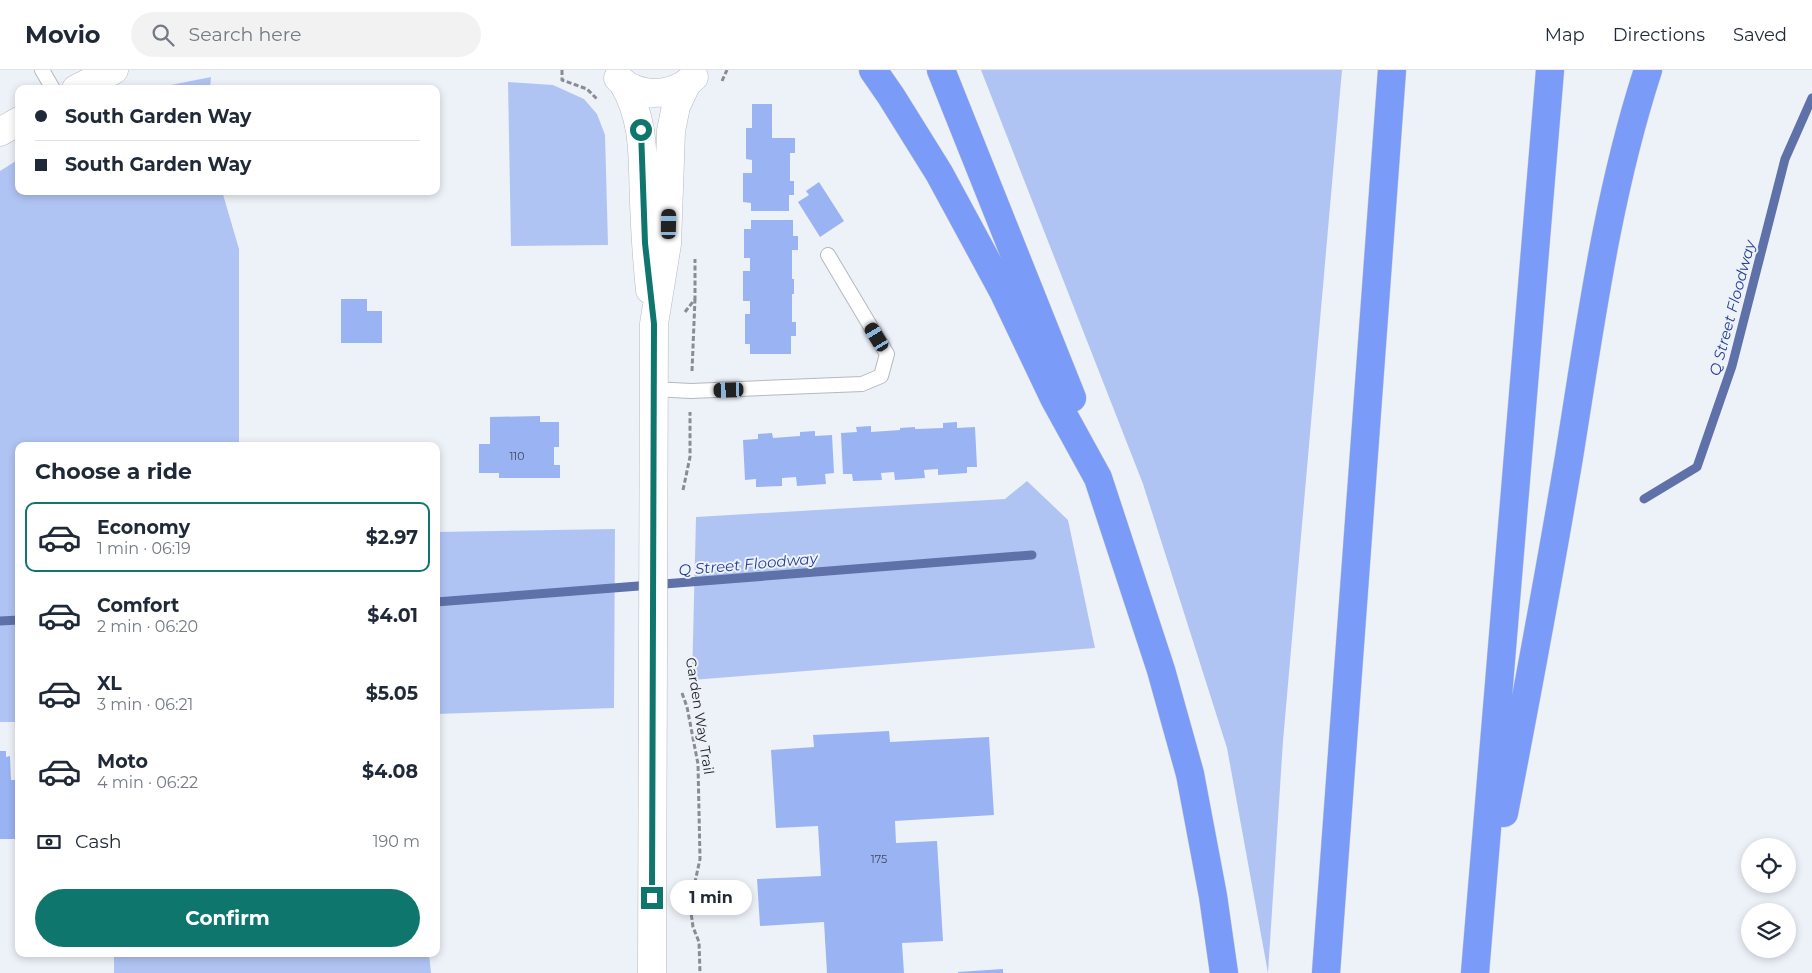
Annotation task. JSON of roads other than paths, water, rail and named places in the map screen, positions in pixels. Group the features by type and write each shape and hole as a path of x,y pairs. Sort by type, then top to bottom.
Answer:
{"highway":[{"path":"873,70 938,173 990,266 1054,398 1098,478"},
{"path":"941,70 1071,394 1161,670 1190,774 1213,896 1224,973"},
{"path":"1326,973 1392,70"},
{"path":"1476,960 1550,70"},
{"path":"1476,960 1550,569 1610,210 1633,118 1648,70"}],"street":[{"path":"84,85 114,70"},
{"path":"614,73 639,91 655,93 672,91 693,77"},
{"path":"614,73 635,105 641,130 645,243 654,324 652,973"},
{"path":"654,324 667,244 671,130 676,106 693,77"},
{"path":"0,132 15,123"}],"lane":[{"path":"42,70 51,85"},
{"path":"654,389 691,391 862,384 881,376 886,354 828,255"}],"waterway":[{"name":"Q Street Floodway","path":"1644,499 1697,467 1732,366 1785,159 1812,98"},
{"name":"Q Street Floodway","path":"440,602 1032,555"},
{"name":"Q Street Floodway","path":"0,621 15,620"}]}
